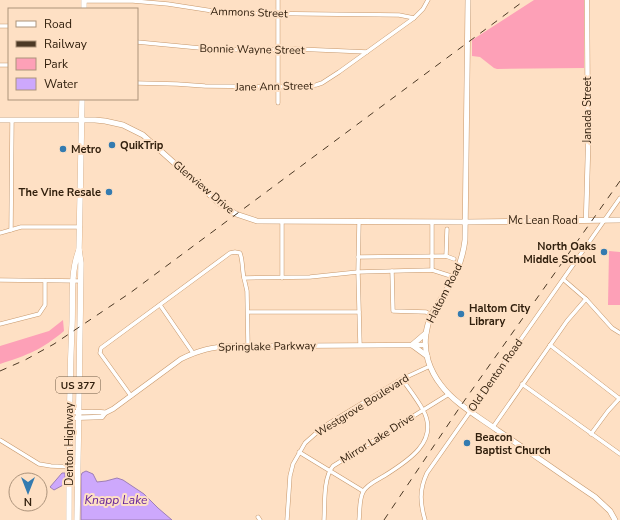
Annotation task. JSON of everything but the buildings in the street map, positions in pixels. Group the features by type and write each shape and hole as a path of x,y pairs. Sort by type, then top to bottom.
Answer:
{"main road":[{"name":"Haltom Road","path":"468,0 466,222 463,254 454,277 431,315 426,333 425,345 427,356 437,380 449,394 492,427 595,497 610,511 615,520"},
{"name":"Denton Highway","path":"77,520 77,416 82,100"},
{"name":"Glenview Drive","path":"0,120 82,120 105,121 123,125 143,135 221,204 236,214 257,221 466,222"},
{"name":"Mc Lean Road","path":"466,222 620,220"},
{"name":"Denton Highway","path":"69,520 69,415 73,281 75,262 79,250"},
{"path":"426,333 412,345 427,356"}],"street":[{"name":"Ammons Street","path":"84,0 161,3 226,13 398,15 414,18"},
{"path":"278,0 278,103"},
{"name":"Jane Ann Street","path":"138,83 277,87 311,86 320,84 414,18 423,9 428,0"},
{"name":"Janada Street","path":"586,220 588,150 587,0"},
{"name":"Bonnie Wayne Street","path":"138,42 221,50 278,49 367,52"},
{"path":"11,230 12,120"},
{"name":"Old Denton Road","path":"425,520 420,499 423,481 427,473 564,280 620,198"},
{"path":"282,222 282,278"},
{"path":"359,222 358,272 360,345"},
{"path":"432,222 432,270"},
{"path":"0,232 21,227 80,227"},
{"path":"446,256 447,229"},
{"path":"131,396 100,353 101,348 230,253 235,252 240,253 242,257 242,270 247,291 248,346"},
{"path":"358,257 446,256 454,259"},
{"path":"244,278 310,277 358,272 432,270 454,277"},
{"path":"392,271 393,311 426,312 431,315"},
{"path":"0,280 80,281"},
{"path":"564,280 586,299 612,328 620,333"},
{"path":"0,324 39,314 45,305 45,281"},
{"path":"492,427 567,321 586,299"},
{"path":"160,305 193,353"},
{"path":"248,312 359,312"},
{"name":"Springlake Parkway","path":"69,415 102,417 105,413 131,396 181,359 211,347 425,345"},
{"path":"550,345 620,399 608,411 591,434"},
{"name":"Westgrove Boulevard","path":"287,520 290,476 293,464 305,443 323,427 402,379 430,366"},
{"path":"359,520 363,491 370,484 406,462 422,445 426,438 428,423 423,410 402,379"},
{"path":"522,384 620,454"},
{"name":"Mirror Lake Drive","path":"324,520 326,480 330,470 339,462 449,394"},
{"path":"0,440 39,464 77,467"},
{"path":"299,452 363,491"}],"green space":[{"path":"534,0 584,0 584,68 497,69 480,57 472,56 472,40"},
{"path":"609,251 620,252 620,305 608,305"},
{"path":"63,320 64,331 48,343 26,355 0,364 0,346 49,331"}],"water":[{"name":"Knapp Lake","path":"86,471 93,474 97,482 117,478 123,480 144,494 172,520 81,520 81,476 82,473"},
{"name":"Knapp Lake","path":"62,473 65,473 65,484 54,490 50,487"}],"railway":[{"path":"0,371 25,360 54,344 130,293 525,0"},
{"path":"384,520 462,404 620,181"}],"place":[{"name":"QuikTrip","path":"112,145"},
{"name":"Metro","path":"63,149"},
{"name":"The Vine Resale","path":"109,192"},
{"name":"North Oaks Middle School","path":"604,252"},
{"name":"Haltom City Library","path":"461,314"},
{"name":"Beacon Baptist Church","path":"467,443"}]}
